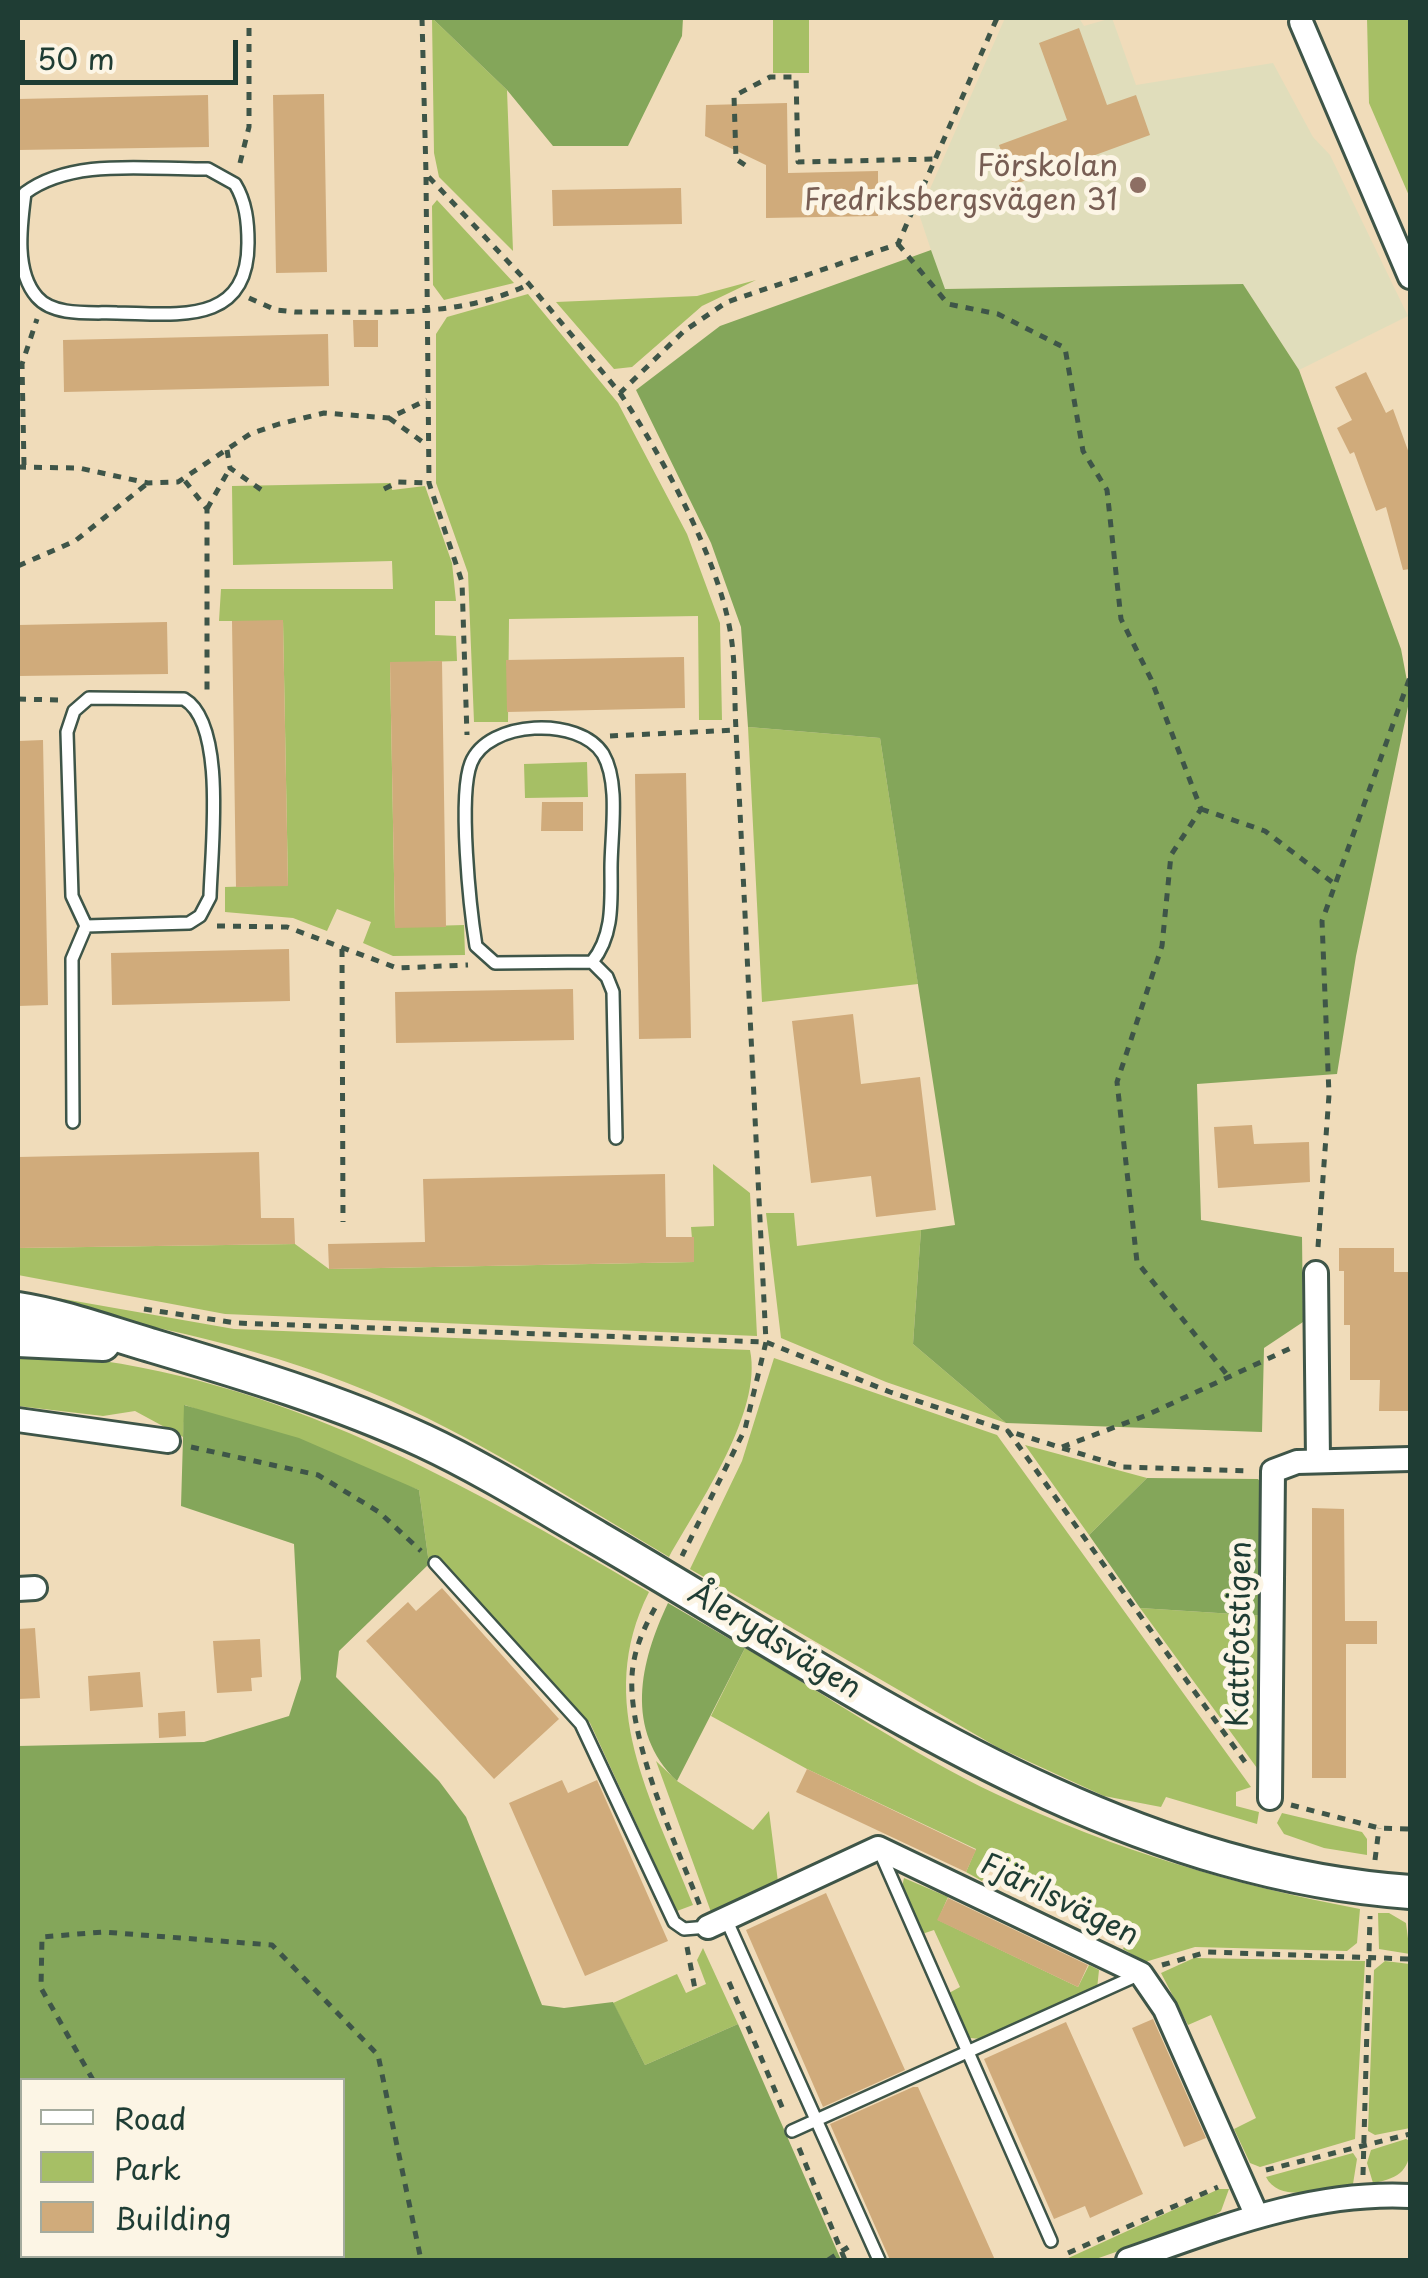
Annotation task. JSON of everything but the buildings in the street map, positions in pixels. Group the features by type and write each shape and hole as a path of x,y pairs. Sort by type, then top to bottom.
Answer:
{"main road":[{"name":"Ålerydsvägen","path":"18,1310 276,1381 426,1442 577,1525 912,1724 1064,1802 1130,1829 1244,1865 1372,1890 1410,1892"},
{"name":"Ålerydsvägen","path":"18,1340 153,1346"}],"street":[{"path":"1301,20 1410,277"},
{"path":"1316,1273 1318,1461"},
{"path":"18,1420 168,1441"},
{"path":"1273,1471 1297,1462 1410,1458"},
{"name":"Kattfotstigen","path":"1270,1798 1273,1471"},
{"path":"706,1925 878,1848"},
{"name":"Fjärilsvägen","path":"878,1848 1141,1974 1165,2008 1256,2214"},
{"path":"1128,2260 1256,2214 1363,2196 1410,2196"}],"lane":[{"path":"208,169 228,177 242,196 248,223 248,264 237,290 193,314 81,312 46,304 33,292 24,270 21,190 70,172 208,169"},
{"path":"73,1122 72,959 86,926 72,896 66,740 81,702 99,696 174,696 201,714 210,741 210,897 200,916 179,925 86,926"},
{"path":"592,962 608,933 611,901 611,790 604,757 577,733 521,731 496,736 479,750 468,770 472,919 482,955 496,963 592,962 607,977 613,992 616,1138"},
{"path":"435,1563 580,1724 674,1922 706,1925 815,2120 878,2260"},
{"path":"878,1848 1051,2241"},
{"path":"792,2131 1141,1974"}],"path":[{"path":"228,177 246,146 249,18"},
{"path":"422,18 429,483 459,567 465,728 468,740 479,750"},
{"path":"620,393 684,331 714,309 898,244 997,18"},
{"path":"746,165 736,158 734,96 770,77 796,77 798,162 935,158"},
{"path":"426,174 529,284 620,393 666,467 718,588 730,630 766,1342 745,1429 679,1562"},
{"path":"898,244 948,304 998,314 1066,348 1083,451 1107,490 1121,619 1152,679 1201,809"},
{"path":"237,290 276,310 426,311 465,304 529,284"},
{"path":"46,304 33,326 22,364 21,466 94,470 148,483 185,481 250,434 306,416 357,413 389,418 428,445"},
{"path":"389,418 427,400"},
{"path":"201,714 208,686 207,508 230,468 227,450"},
{"path":"230,468 263,491"},
{"path":"185,481 207,508"},
{"path":"384,489 398,482 429,483"},
{"path":"18,566 75,541 148,483"},
{"path":"1316,1273 1329,1095 1322,921 1410,677"},
{"path":"18,699 81,702"},
{"path":"595,745 619,734 736,730"},
{"path":"1201,809 1265,831 1333,883"},
{"path":"1201,809 1171,854 1162,946 1116,1082 1137,1262 1228,1376"},
{"path":"200,916 232,928 287,927 397,968 459,967 482,955"},
{"path":"342,949 343,1222"},
{"path":"132,1306 236,1323 766,1342 890,1392 1060,1448 1153,1472 1273,1471"},
{"path":"1060,1448 1148,1415 1285,1349 1317,1345"},
{"path":"1008,1431 1270,1798 1379,1828 1410,1829"},
{"path":"168,1441 318,1476 379,1512 435,1563"},
{"path":"660,1598 637,1649 632,1692 659,1797 706,1925 695,1988"},
{"path":"1363,2196 1368,1956 1379,1828"},
{"path":"92,2078 41,1988 42,1937 103,1932 272,1945 378,2055 420,2260"},
{"path":"1141,1974 1195,1952 1410,1960"},
{"path":"726,1974 845,2260"},
{"path":"828,2260 840,2251"}],"shaded area":[{"name":"Förskolan Fredriksbergsvägen 31","path":"1005,18 1079,18 1084,26 1112,18 1136,85 1273,63 1313,137 1330,155 1408,316 1299,370 1243,284 944,289 919,214"}],"green space":[{"path":"432,18 507,90 513,251 439,177 434,153"},
{"path":"432,18 683,18 682,36 628,146 553,146 507,90"},
{"path":"773,18 809,18 809,73 773,73"},
{"path":"1367,18 1410,18 1410,198 1369,103"},
{"path":"437,200 514,283 444,300 433,285 432,206"},
{"path":"931,250 945,289 1243,284 1299,370 1401,649 1410,697 1356,956 1337,1074 1197,1084 1201,1220 1302,1237 1303,1322 1264,1348 1262,1432 1006,1423 913,1344 921,1230 955,1225 880,738 748,727 741,627 711,543 636,390 720,326"},
{"path":"756,280 702,306 632,367 614,369 556,302 697,296"},
{"path":"528,294 618,403 687,534 720,623 722,720 699,720 698,616 509,619 508,722 474,722 468,573 436,483 436,334 447,317"},
{"path":"391,483 392,490 425,486 452,563 456,601 435,601 435,635 456,636 457,661 390,663 395,927 464,925 465,955 393,956 363,943 371,922 337,909 327,931 293,918 225,912 225,887 288,885 283,621 219,621 221,589 393,589 392,561 233,565 232,486"},
{"path":"748,727 880,738 918,984 762,1002"},
{"path":"587,762 588,797 525,798 524,764"},
{"path":"713,1164 750,1193 757,1336 225,1314 18,1275 18,1248 295,1244 329,1269 694,1262 691,1227 714,1226"},
{"path":"766,1213 794,1213 797,1246 921,1230 913,1344 1006,1423 886,1382 781,1338"},
{"path":"18,1291 234,1329 750,1350 751,1374 747,1401 726,1456 669,1557 463,1436 346,1382 208,1340 18,1302"},
{"path":"61,1356 141,1367 218,1386 294,1411 439,1475 649,1592 633,1633 626,1673 628,1712 646,1789 693,1905 677,1911 590,1723 437,1558 429,1564 419,1490 185,1405 183,1437 135,1411 103,1416 18,1406 18,1357"},
{"path":"774,1358 997,1435 1251,1787 1236,1792 1236,1806 1259,1812 1257,1824 1166,1797 1161,1807 1104,1796 997,1747 690,1569 742,1461"},
{"path":"184,1405 299,1438 419,1490 429,1564 339,1651 336,1677 439,1781 466,1817 542,2005 564,2008 613,2002 645,2065 738,2024 841,2260 18,2260 18,1746 204,1742 289,1716 301,1679 294,1544 181,1506"},
{"path":"1025,1445 1147,1478 1089,1535"},
{"path":"1147,1478 1258,1479 1263,1485 1265,1616 1140,1608 1089,1535"},
{"path":"668,1603 745,1648 677,1781 660,1761 643,1718 642,1695 650,1649"},
{"path":"1140,1608 1265,1616 1265,1779"},
{"path":"745,1648 932,1761 1040,1814 1175,1864 1360,1909 1357,1943 1347,1951 1195,1947 1145,1962 1123,1949 1134,1925 993,1859 982,1881 966,1872 976,1849 807,1769 711,1716"},
{"path":"656,1761 677,1781 753,1830 769,1811 778,1882 711,1912"},
{"path":"1282,1813 1362,1832 1367,1839 1367,1855 1324,1848 1284,1834 1277,1823"},
{"path":"904,1878 948,1897 938,1920 1078,1987 1089,1965 1099,1970 1097,1989 981,2039 970,2038 949,1993 960,1987 934,1930 922,1934 902,1887"},
{"path":"1378,1913 1389,1913 1406,1923 1410,1954 1379,1949"},
{"path":"703,1948 738,2024 645,2065 613,2003 677,1974 686,1993 706,1984 697,1960"},
{"path":"1194,1958 1365,1961 1355,2139 1260,2167 1250,2163 1234,2129 1256,2118 1211,2015 1188,2025 1161,1973"},
{"path":"1385,1961 1410,1964 1410,2128 1375,2135 1368,2131 1374,1970"},
{"path":"1410,2141 1409,2159 1402,2171 1373,2183 1367,2163 1371,2150"},
{"path":"1353,2153 1357,2159 1353,2184 1293,2193 1273,2186 1266,2177"},
{"path":"1219,2189 1229,2189 1221,2211 1207,2220 1093,2260 1064,2260"}],"place":[{"name":"Förskolan Fredriksbergsvägen 31","path":"1138,185"}]}
